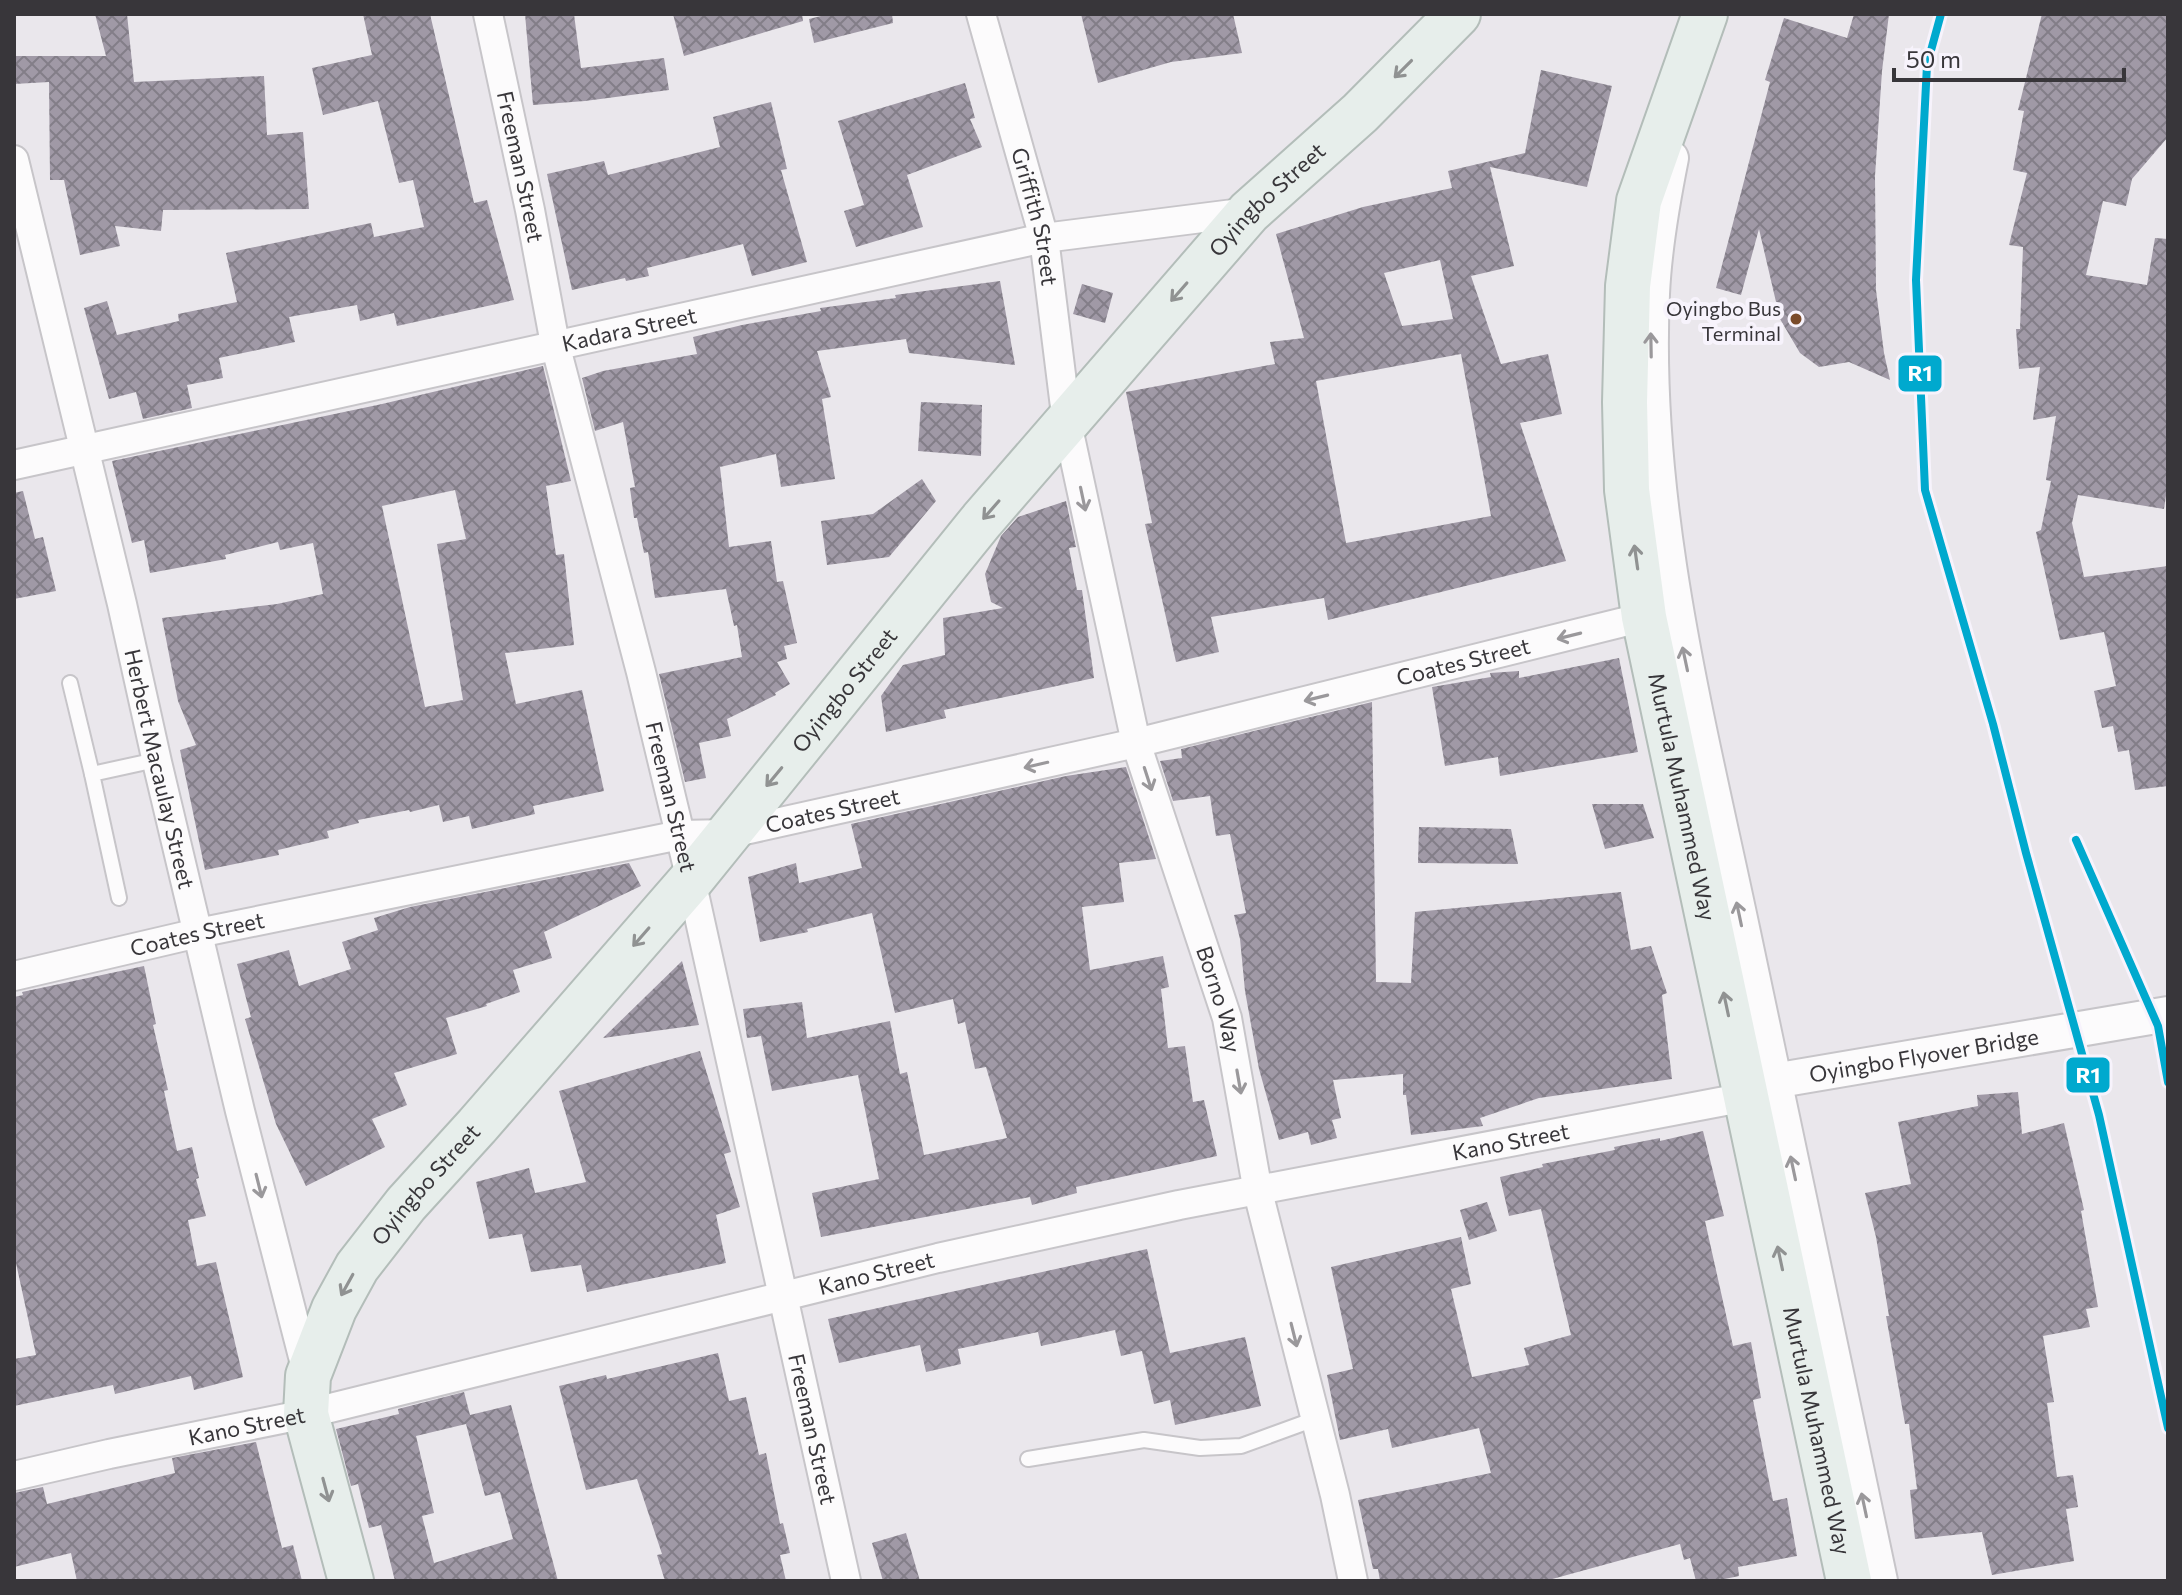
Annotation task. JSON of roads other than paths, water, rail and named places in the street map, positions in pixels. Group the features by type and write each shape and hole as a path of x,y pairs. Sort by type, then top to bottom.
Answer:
{"highway":[{"name":"Oyingbo Street","path":"307,1395 334,1309 357,1267 396,1216 691,880 982,520 1249,212 1360,113 1458,14"},
{"name":"Murtula Muhammed Way","path":"1705,14 1688,34 1639,201 1628,286 1625,402 1627,490 1644,617 1760,1089 1849,1581"},
{"path":"307,1395 351,1581"}],"street":[{"name":"Freeman Street","path":"488,14 555,344 641,672 691,880 846,1581"},
{"name":"Griffith Street","path":"981,14 1044,238 1067,423"},
{"path":"1688,34 1659,219 1652,293 1654,423 1672,598 1760,1089 1880,1581"},
{"name":"Herbert Macaulay Street","path":"14,160 18,195 122,604 156,760 307,1395"},
{"name":"Kadara Street","path":"14,465 1044,238 1249,212"},
{"name":"Borno Way","path":"1067,423 1136,743 1227,1018 1258,1192 1353,1581"},
{"name":"Coates Street","path":"14,976 198,933 680,835 727,834 1136,743 1644,617"},
{"name":"Oyingbo Flyover Bridge","path":"1760,1089 2168,1014"},
{"name":"Kano Street","path":"14,1476 109,1454 307,1395 784,1296 1179,1205 1258,1192 1760,1089"}],"lane":[{"path":"70,683 119,898"},
{"path":"92,774 156,760"},
{"path":"1028,1459 1144,1440 1200,1448 1241,1446 1315,1419"}],"place":[{"name":"Oyingbo Bus Terminal","path":"1796,319"}]}
